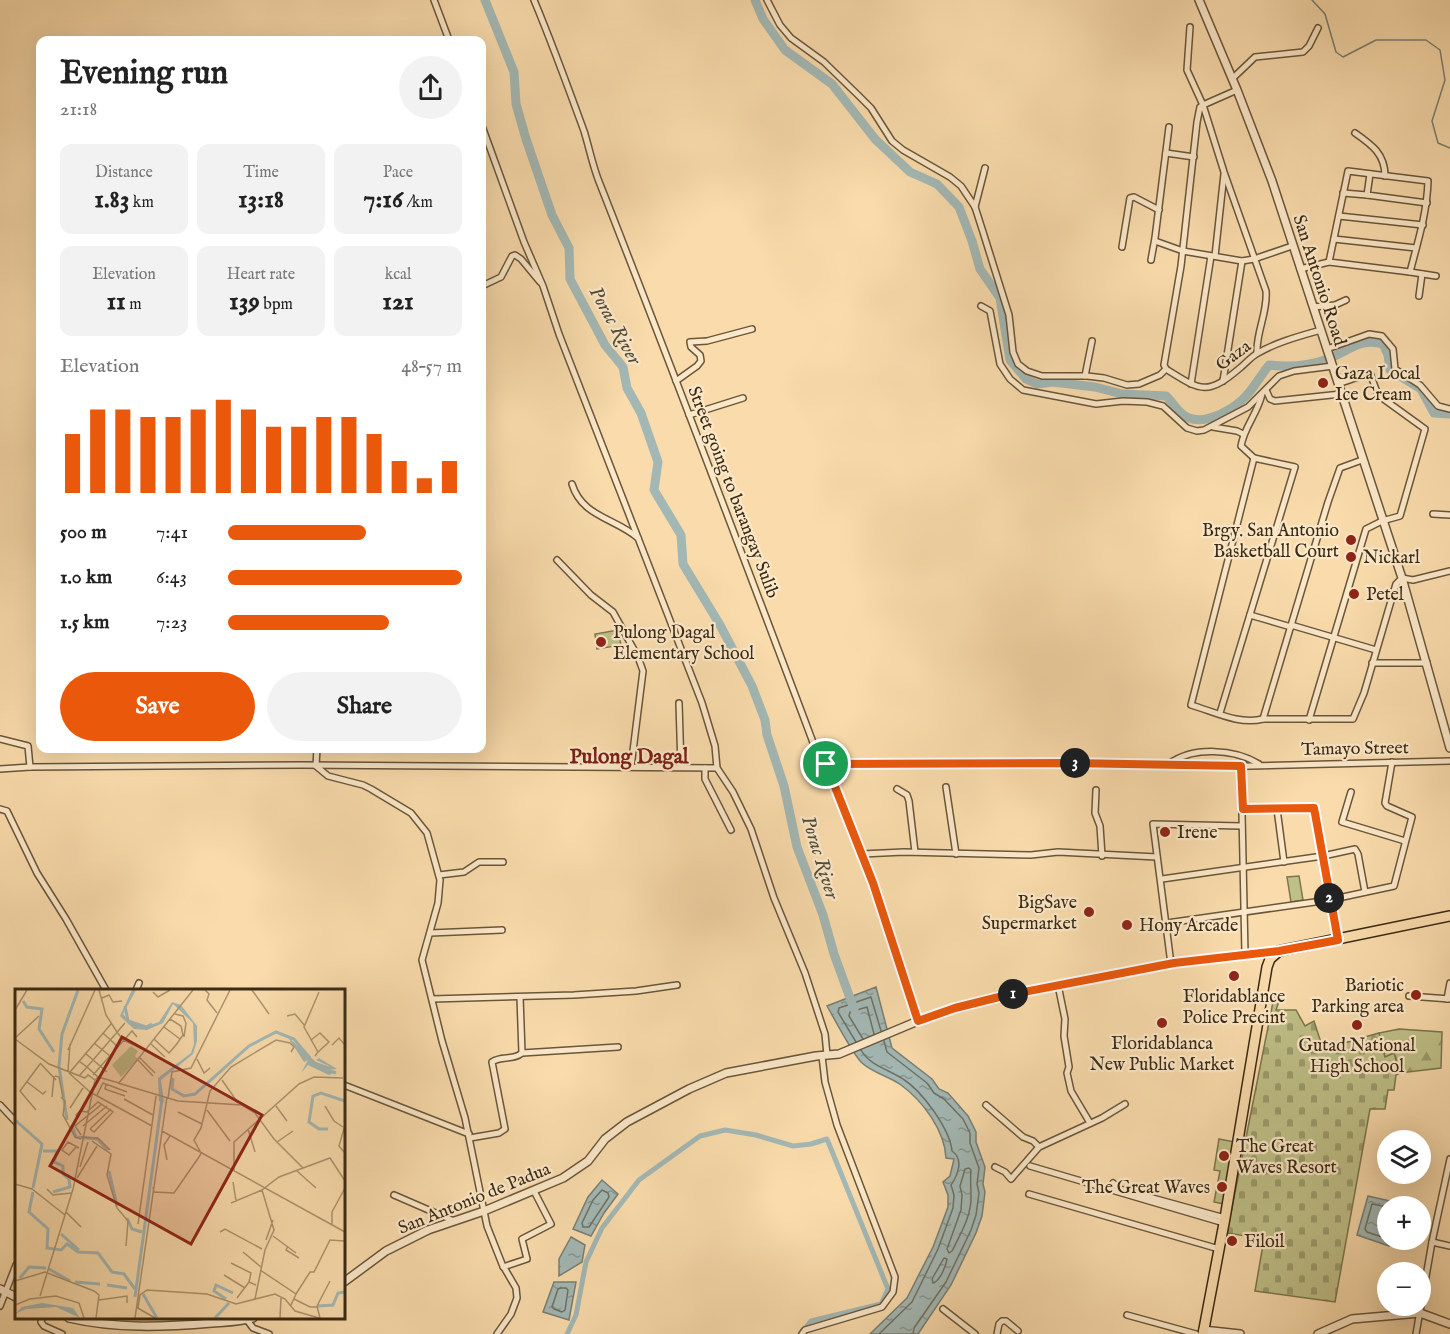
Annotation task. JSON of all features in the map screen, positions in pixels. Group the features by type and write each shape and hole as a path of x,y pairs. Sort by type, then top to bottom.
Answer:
{"main road":[{"path":"1201,1332 1219,1249 1270,959 1279,951 1450,916"}],"street":[{"path":"434,0 448,36"},
{"name":"Street going to barangay Sulib","path":"534,0 585,135 597,176 814,746 826,764 873,883 918,1021"},
{"path":"767,0 780,25 791,38 801,48 824,62 871,108 892,141 961,186 975,207 1009,315 1013,352 1018,364 1027,371 1042,376 1085,376 1133,385 1147,381 1166,369"},
{"name":"San Antonio Road","path":"1199,0 1272,181 1402,578 1450,748"},
{"path":"1190,27 1187,70 1203,105 1266,297 1257,353"},
{"path":"1232,79 1255,57 1303,52 1309,46 1318,28"},
{"path":"1224,172 1213,256 1191,384 1166,369 1164,365 1183,251 1200,107 1237,90"},
{"path":"1150,260 1155,241 1169,127"},
{"path":"1355,133 1375,148 1385,164 1385,176"},
{"path":"486,137 559,334 702,703 715,746 717,768 733,792 751,829 774,898 806,973 825,1034 825,1082 837,1125 895,1277 893,1292 882,1307 805,1330 802,1334"},
{"path":"1166,153 1194,157"},
{"path":"975,207 985,168"},
{"path":"1329,262 1348,171 1428,181 1423,225 1410,272"},
{"path":"1367,195 1370,174"},
{"path":"1343,193 1427,203"},
{"path":"1122,247 1130,198 1134,197 1159,210"},
{"path":"1339,216 1423,225"},
{"path":"1334,239 1416,248"},
{"path":"1155,241 1183,251 1242,261 1292,246"},
{"path":"486,284 501,277 512,256 515,255 543,286"},
{"path":"1223,381 1242,261"},
{"path":"1300,269 1329,262 1436,276"},
{"path":"1419,296 1422,274"},
{"path":"1313,307 1335,305 1346,300"},
{"path":"981,306 990,311 1000,364 1010,379 1023,390 1095,404 1123,401 1147,402 1162,406 1188,428 1197,432 1248,407 1275,379 1288,372 1332,365"},
{"path":"676,381 701,361 701,357 691,347 690,342 707,341 752,329"},
{"name":"Gaza","path":"1191,384 1209,388 1223,381 1257,353 1321,330"},
{"path":"1327,351 1369,334 1382,336 1393,349 1395,369 1420,385 1438,406 1450,410"},
{"path":"1085,376 1092,341"},
{"path":"1309,720 1366,529 1400,516 1425,429 1378,395 1370,373 1338,384"},
{"path":"1264,392 1275,402 1341,394"},
{"path":"1220,713 1296,467 1254,458 1241,446 1243,434 1264,392"},
{"path":"689,415 743,398"},
{"path":"1212,426 1243,434"},
{"path":"1254,458 1241,500 1191,705 1234,719 1255,721 1263,719 1353,719 1356,717 1396,584 1402,578 1413,580 1450,572"},
{"path":"1263,719 1340,468 1362,460"},
{"path":"572,484 575,494 585,507 625,527 639,539"},
{"path":"1433,514 1450,515"},
{"path":"557,560 591,595 613,612 638,657 643,671 631,767"},
{"path":"1250,615 1376,650"},
{"path":"1372,663 1427,663"},
{"path":"680,703 681,768"},
{"path":"0,740 28,746 30,767"},
{"path":"1167,765 1177,758 1225,751 1247,756 1261,765"},
{"path":"316,766 317,753"},
{"name":"Tamayo Street","path":"826,764 1069,763 1241,766 1450,761"},
{"path":"1167,923 1329,900 1394,886 1412,817 1385,803 1392,762"},
{"path":"0,769 316,766 717,768"},
{"path":"316,766 328,776 363,784 411,813 427,833 440,880 438,903 422,960 469,1136 492,1243 516,1288 517,1298 511,1314 497,1334"},
{"path":"1241,766 1245,954"},
{"path":"705,768 705,779 731,830"},
{"path":"946,787 956,854"},
{"path":"897,789 907,795 909,801 915,852"},
{"path":"1096,790 1095,813 1100,826 1102,856"},
{"path":"1351,792 1342,822 1405,841"},
{"path":"1243,809 1314,808 1338,940"},
{"path":"0,809 6,811 37,873 105,989"},
{"path":"1276,809 1284,862"},
{"path":"1171,964 1162,879 1153,824 1241,826"},
{"path":"1162,879 1323,856 1355,849 1365,892"},
{"path":"862,854 915,852 1031,855 1058,852 1157,857"},
{"path":"439,874 464,872 479,862 503,862"},
{"path":"430,933 502,930"},
{"name":"San Antonio de Padua","path":"345,1281 386,1251 428,1230 484,1211 563,1178 588,1161 605,1138 627,1122 726,1072 844,1053 918,1021 993,998 1171,964 1279,951"},
{"path":"136,989 139,983"},
{"path":"1409,996 1449,999 1450,983"},
{"path":"432,999 636,991 677,985"},
{"path":"1058,985 1065,1019 1064,1036 1069,1067 1067,1073 1071,1091 1090,1123"},
{"path":"520,997 522,1053"},
{"path":"345,1085 469,1136 499,1133 505,1129 492,1062 496,1059 516,1058 522,1053 618,1047"},
{"path":"994,1167 1005,1172 1011,1179 1039,1147 1125,1104"},
{"path":"0,1105 15,1121"},
{"path":"986,1105 1023,1137 1033,1141 1039,1147"},
{"path":"1429,1262 1450,1159"},
{"path":"1030,1166 1224,1221"},
{"path":"1113,1183 1120,1189 1224,1221"},
{"path":"503,1267 527,1259 522,1239 551,1224 534,1191"},
{"path":"1029,1194 1219,1249"},
{"path":"394,1195 454,1221"},
{"path":"1432,1242 1450,1246"},
{"path":"0,1306 3,1291 15,1267"},
{"path":"943,1309 975,1334"},
{"path":"1127,1315 1201,1332 1239,1334"},
{"path":"1318,1334 1352,1319 1386,1316"},
{"path":"1416,1334 1419,1316"},
{"path":"1428,1316 1450,1324"},
{"path":"42,1319 41,1323 44,1326 62,1334"},
{"path":"78,1319 129,1327 250,1319 253,1328 269,1334"},
{"path":"997,1334 1002,1321 1006,1321 1018,1331"}],"green space":[{"path":"618,630 621,645 597,649 595,634"},
{"path":"1299,876 1303,900 1291,902 1287,877"},
{"path":"1274,997 1280,998 1276,1010 1296,1010 1305,1026 1314,1021 1323,1049 1379,1033 1385,1057 1394,1053 1400,1073 1396,1075 1394,1090 1388,1090 1385,1109 1370,1109 1335,1302 1255,1291 1264,1239 1227,1233"},
{"path":"1399,1029 1442,1032 1441,1068 1400,1073 1394,1053 1385,1058 1379,1033"},
{"path":"1219,1139 1235,1142 1224,1204 1214,1202 1220,1171 1214,1170"}],"water":[{"path":"876,987 892,1048 932,1079 939,1089 948,1093 968,1116 976,1132 976,1142 985,1167 982,1216 976,1233 951,1285 918,1334 870,1334 907,1298 933,1247 948,1207 948,1195 943,1182 950,1176 954,1159 946,1158 942,1137 925,1108 901,1085 861,1062 827,1006"},
{"path":"602,1180 618,1194 591,1236 573,1229 588,1197"},
{"path":"1368,1196 1377,1198 1377,1242 1357,1235"},
{"path":"571,1237 585,1245 582,1262 559,1276 559,1259"},
{"path":"554,1282 576,1282 569,1320 543,1312"}],"waterway":[{"name":"Porac River","path":"485,0 514,72 516,104 526,139 552,215 569,248 570,279 605,345 623,367 627,388 641,413 658,462 654,490 681,535 683,564 720,625 752,686 765,720 767,735 784,786 797,847 823,915 854,1009"},
{"path":"755,0 763,19 785,50 832,84 875,139 910,172 937,184 959,207 980,269 1000,298 1010,360 1026,379 1037,384 1053,382 1095,387 1122,394 1166,396 1185,416 1196,420 1220,414 1242,400 1269,365 1312,364 1360,344 1375,342 1383,344 1388,355 1390,370 1421,389 1434,413 1450,414"},
{"path":"1312,0 1325,14 1336,52 1343,57 1376,40 1426,40 1440,50 1445,80 1432,121 1438,143 1450,148"},
{"path":"567,1334 576,1315 586,1262 602,1228 639,1180 700,1136 725,1130 756,1135 793,1146 827,1139 888,1289 881,1304 811,1321 801,1333"}],"place":[{"name":"Gaza Local Ice Cream","path":"1323,383"},
{"name":"Brgy. San Antonio Basketball Court","path":"1351,540"},
{"name":"Nickarl","path":"1351,557"},
{"name":"Petel","path":"1354,594"},
{"name":"Pulong Dagal Elementary School","path":"601,642"},
{"name":"Irene","path":"1165,832"},
{"name":"BigSave Supermarket","path":"1089,912"},
{"name":"Hony Arcade","path":"1127,925"},
{"name":"Floridablance Police Precint","path":"1234,976"},
{"name":"Bariotic Parking area","path":"1416,995"},
{"name":"Floridablanca New Public Market","path":"1162,1023"},
{"name":"Gutad National High School","path":"1357,1025"},
{"name":"The Great Waves Resort","path":"1224,1156"},
{"name":"The Great Waves","path":"1222,1187"},
{"name":"Filoil","path":"1232,1241"}],"district":[{"name":"Pulong Dagal","path":"629,756"}],"route":[{"path":"1069,763 1241,766 1243,809 1314,808 1338,940 1279,951 1174,963 1003,996 955,1008 918,1021 873,883 826,764 1069,763"}]}
